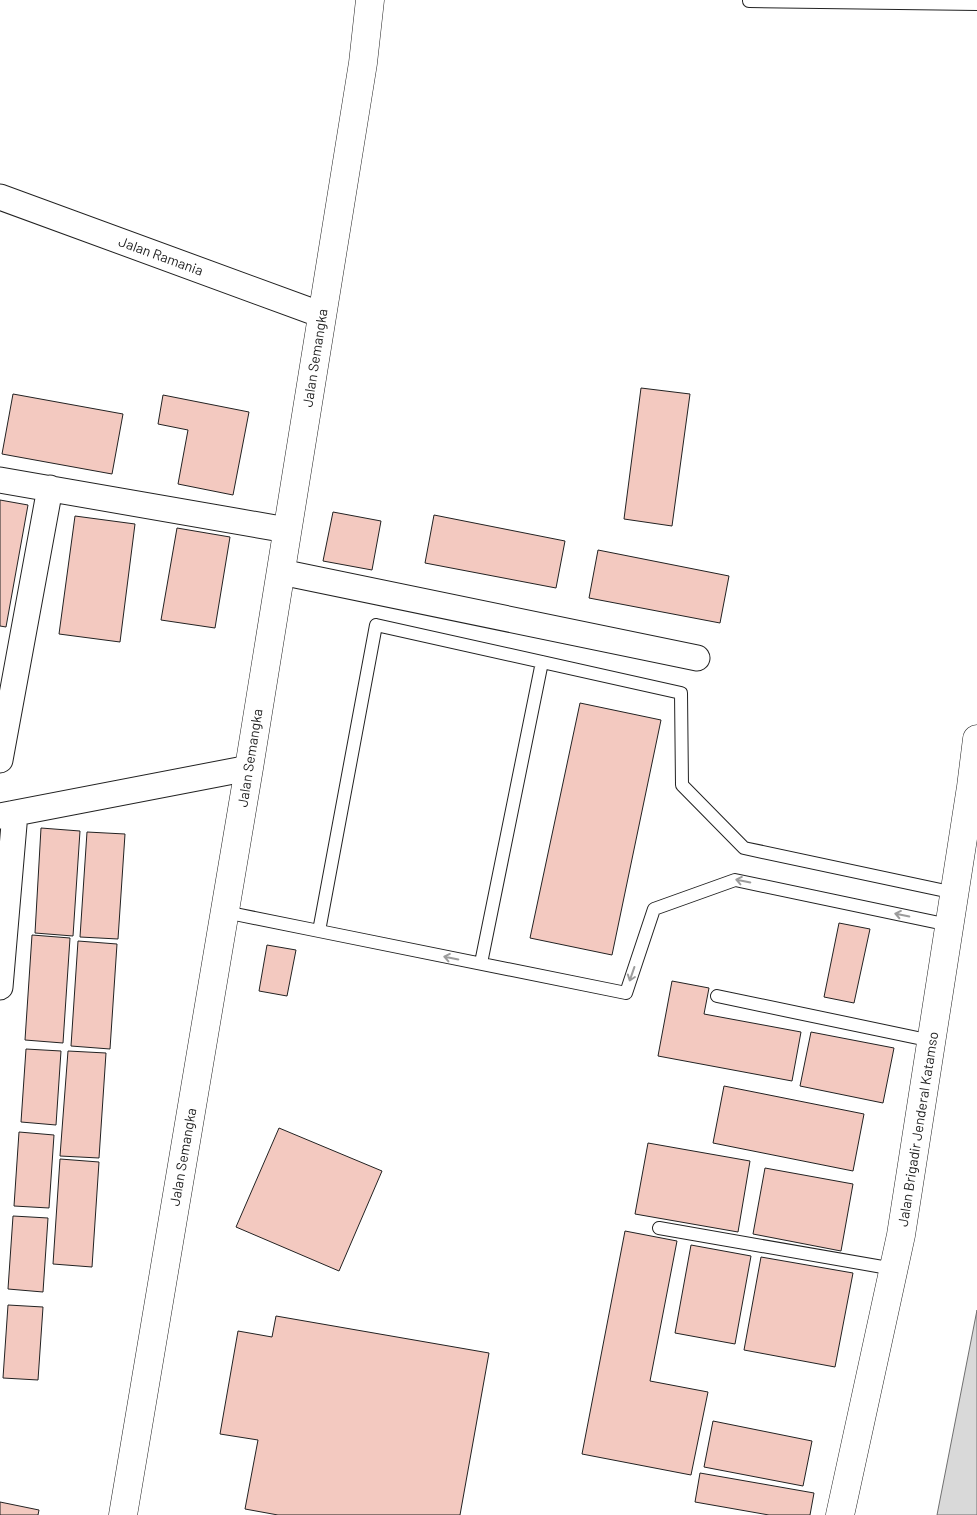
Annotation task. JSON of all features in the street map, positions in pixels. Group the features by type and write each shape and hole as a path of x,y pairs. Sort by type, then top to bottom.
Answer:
{"main road":[{"name":"Jalan Semangka","path":"123,1515 249,768 363,63 370,0"},
{"name":"Jalan Brigadir Jenderal Katamso","path":"840,1515 901,1235 955,893 977,739"}],"street":[{"name":"Jalan Ramania","path":"0,198 322,315"},
{"path":"0,480 287,530"},
{"path":"0,760 50,488"},
{"path":"280,572 697,658"},
{"path":"0,987 7,815 249,768"}],"lane":[{"path":"749,1 977,4"},
{"path":"319,931 376,626 681,693 682,785 744,848 955,893"},
{"path":"481,964 542,662"},
{"path":"225,912 626,992 654,909 735,880 949,925"},
{"path":"717,996 932,1041"},
{"path":"659,1228 894,1269"}],"shaded area":[{"path":"977,1310 977,1515 937,1515"}],"building":[{"path":"641,388 690,394 672,526 624,519"},
{"path":"13,394 123,414 112,474 2,454"},
{"path":"163,395 249,412 233,495 178,484 188,430 158,424"},
{"path":"0,500 28,505 6,627 0,626"},
{"path":"333,512 381,521 372,570 323,561"},
{"path":"434,515 565,541 556,588 425,563"},
{"path":"75,516 135,524 120,642 59,634"},
{"path":"177,528 230,537 215,628 161,620"},
{"path":"598,550 729,576 720,623 589,598"},
{"path":"580,703 661,720 612,955 530,938"},
{"path":"41,828 80,831 73,936 35,933"},
{"path":"87,832 125,834 118,939 80,937"},
{"path":"839,923 870,929 854,1003 824,997"},
{"path":"32,935 70,938 63,1043 25,1040"},
{"path":"78,941 117,944 110,1049 71,1046"},
{"path":"267,945 296,950 287,996 259,991"},
{"path":"672,981 709,988 704,1014 801,1032 792,1081 658,1056"},
{"path":"811,1032 894,1048 883,1103 800,1086"},
{"path":"26,1049 61,1051 56,1125 21,1122"},
{"path":"68,1051 106,1053 99,1158 60,1156"},
{"path":"724,1086 864,1114 853,1171 713,1143"},
{"path":"279,1128 382,1171 339,1271 236,1227"},
{"path":"19,1132 54,1135 49,1208 14,1206"},
{"path":"648,1143 750,1161 738,1232 635,1214"},
{"path":"60,1159 99,1162 92,1267 53,1264"},
{"path":"765,1168 853,1184 841,1251 753,1234"},
{"path":"13,1216 48,1218 43,1292 8,1289"},
{"path":"625,1231 677,1241 650,1381 708,1392 691,1475 582,1454"},
{"path":"691,1245 751,1256 735,1344 675,1333"},
{"path":"761,1257 853,1273 835,1367 744,1350"},
{"path":"8,1305 43,1307 38,1380 3,1378"},
{"path":"276,1316 489,1353 460,1515 278,1515 245,1509 258,1440 220,1434 238,1331 272,1337"},
{"path":"713,1421 812,1441 803,1486 704,1467"},
{"path":"700,1473 814,1493 810,1515 769,1515 695,1502"},
{"path":"0,1502 39,1510 38,1515 0,1515"}]}
